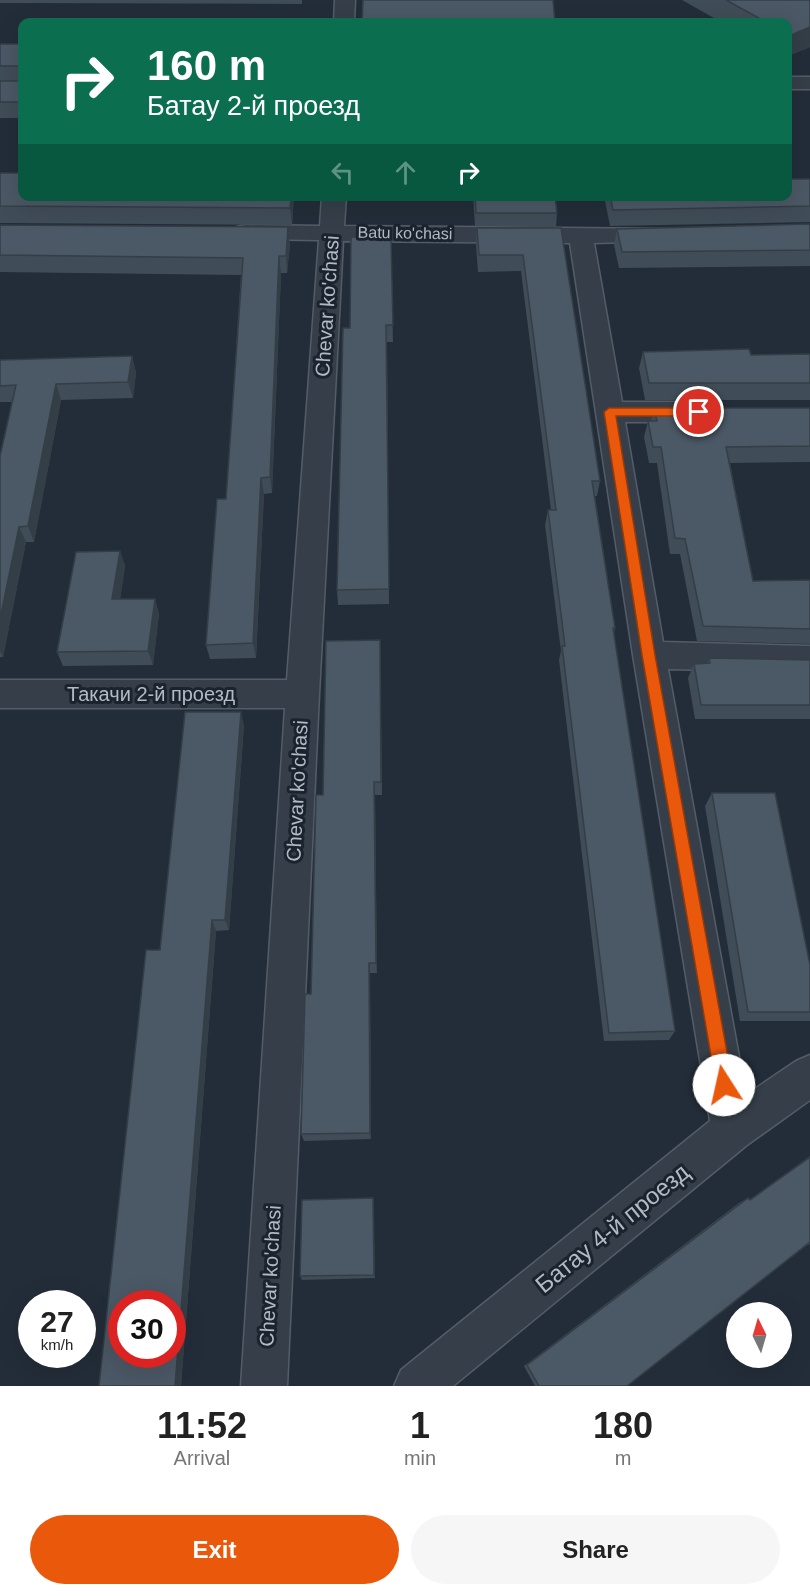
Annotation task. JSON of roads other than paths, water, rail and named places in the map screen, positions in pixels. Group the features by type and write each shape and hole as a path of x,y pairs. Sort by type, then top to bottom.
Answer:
{"street":[{"path":"344,18 345,0"},
{"path":"792,83 810,83"},
{"name":"Chevar ko'chasi","path":"264,1386 302,694 334,201"},
{"name":"Batu ko'chasi","path":"225,232 581,236 684,234"},
{"path":"581,236 649,655 732,1131"},
{"path":"609,412 727,412"},
{"path":"649,655 810,659"},
{"name":"Такачи 2-й проезд","path":"0,694 302,694"},
{"name":"Батау 4-й проезд","path":"417,1386 732,1131 810,1075"}]}
